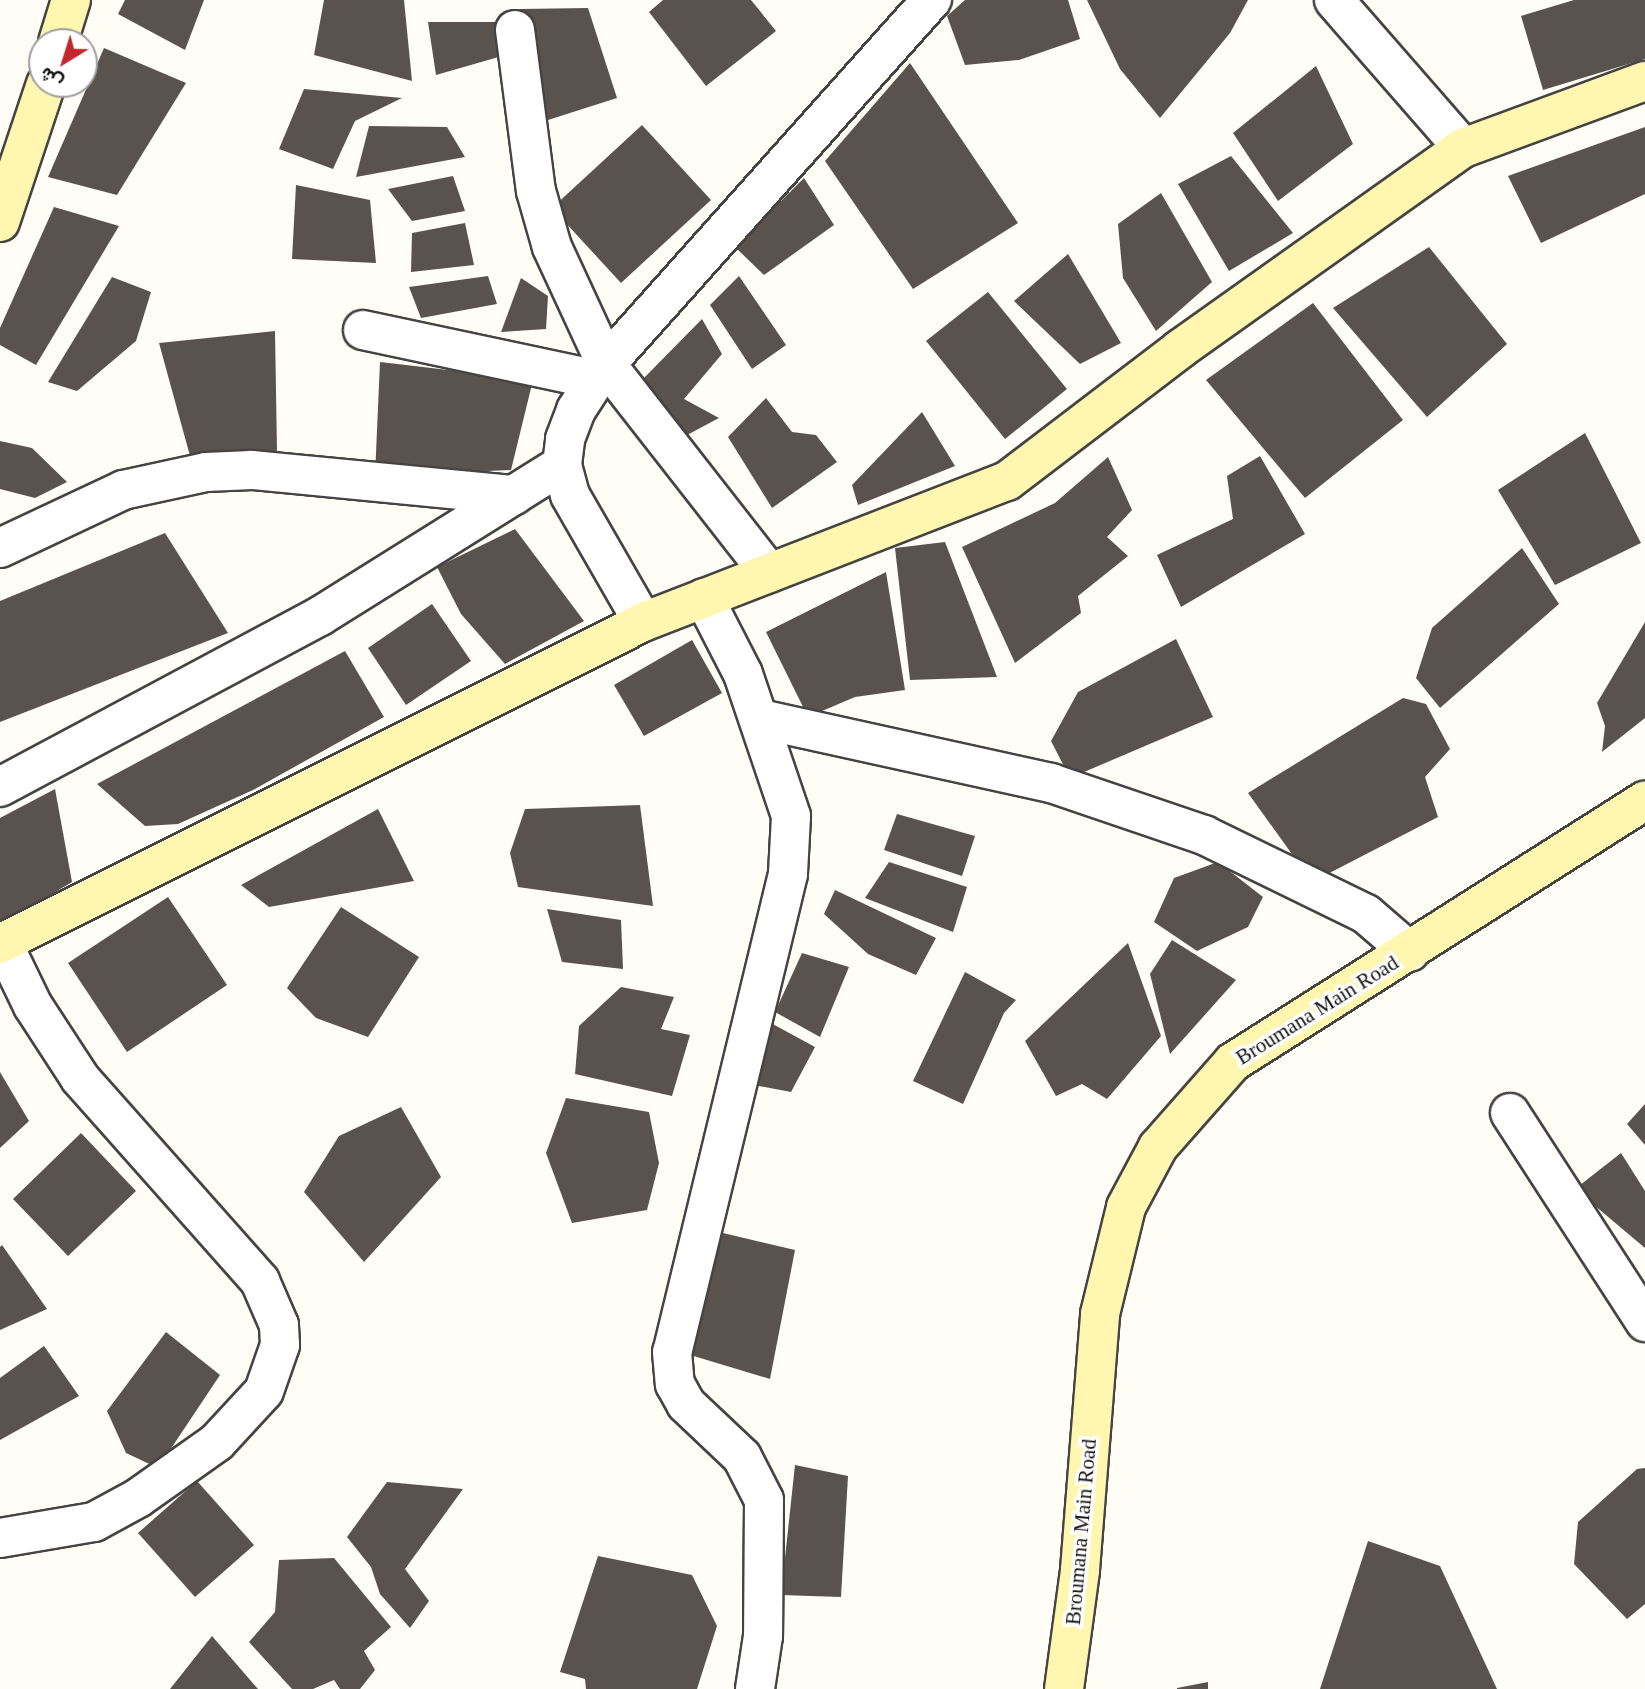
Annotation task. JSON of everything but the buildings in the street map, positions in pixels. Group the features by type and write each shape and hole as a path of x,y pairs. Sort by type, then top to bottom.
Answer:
{"street":[{"path":"62,28 71,0"},
{"path":"643,622 583,522 562,465 565,439 600,372 932,0"},
{"path":"1334,0 1463,148"},
{"path":"515,30 536,191 552,247 600,372 769,573"},
{"path":"0,1538 94,1522 138,1498 218,1442 264,1391 280,1345 279,1325 260,1281 88,1088 33,1006 1,943 643,622 1007,481 1180,349 1463,148 1645,81"},
{"path":"0,222 41,98"},
{"path":"363,330 600,372"},
{"path":"0,788 320,615 562,465"},
{"path":"0,548 123,490 206,472 252,470 514,495"},
{"path":"704,598 743,674 791,816 791,849 672,1352 675,1384 686,1404 742,1457 764,1500 763,1636 755,1689"},
{"path":"760,719 1051,783 1192,830 1282,870 1366,914 1410,952"},
{"name":"Broumana Main Road","path":"1063,1689 1080,1570 1100,1314 1126,1207 1158,1147 1233,1062 1645,801"},
{"path":"1510,1114 1645,1322"}]}
